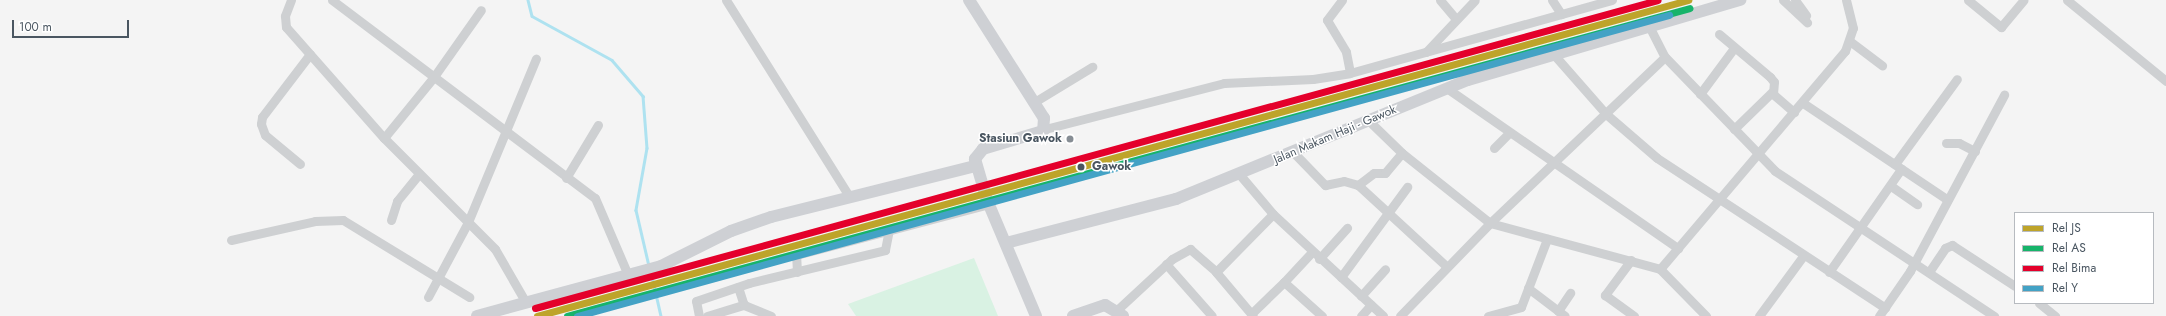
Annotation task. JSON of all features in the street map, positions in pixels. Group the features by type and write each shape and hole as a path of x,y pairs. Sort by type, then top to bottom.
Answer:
{"street":[{"path":"291,0 284,23 384,138 468,222 504,261 525,301"},
{"path":"332,0 507,134 598,200 632,274"},
{"path":"726,0 849,196"},
{"path":"969,0 1036,101 1044,118 1045,129"},
{"path":"1342,0 1327,20 1346,52 1350,73"},
{"path":"1440,0 1456,19"},
{"path":"1426,52 1475,0"},
{"path":"1552,0 1561,14"},
{"path":"1036,316 989,204 976,166 980,151 1045,129 1224,83 1313,79 1350,73 1612,0"},
{"name":"Jalan Makam Haji - Gawok","path":"1006,243 1157,204 1240,175 1489,73 1556,57 1649,26 1740,0"},
{"path":"1783,0 1806,18 1795,0"},
{"path":"1660,269 1803,103 1851,42 1853,22 1846,0"},
{"path":"1968,0 2001,27 2024,0"},
{"path":"2067,0 2166,81"},
{"path":"384,138 433,78 481,10"},
{"path":"1649,26 1665,57 1757,155 1788,181 1994,316"},
{"path":"1720,34 1773,81 1772,92 1734,129"},
{"path":"1851,42 1882,65"},
{"path":"1700,94 1734,48"},
{"path":"300,164 265,135 261,124 262,116 310,54"},
{"path":"1556,57 1606,114 1657,158 1718,201 1829,272 1882,312 1914,263 2004,95"},
{"path":"1400,316 1446,266 1665,57"},
{"path":"428,297 468,222 507,134 536,59"},
{"path":"1036,101 1092,67"},
{"path":"1829,272 1891,186 1898,167 1957,79"},
{"path":"1448,89 1678,248"},
{"path":"1772,92 1794,112"},
{"path":"1803,103 1948,200"},
{"path":"1369,121 1402,154 1490,223 1660,269 1706,316"},
{"path":"566,178 598,125"},
{"path":"1494,148 1510,133"},
{"path":"1946,143 1959,143 1975,151"},
{"path":"1294,153 1325,185 1344,181 1358,185 1446,266"},
{"path":"1358,185 1374,173 1386,173 1402,154"},
{"path":"477,316 525,301 661,266 740,227 849,196 976,166"},
{"path":"391,220 397,201 419,174"},
{"path":"1240,175 1273,214 1312,252 1384,316"},
{"path":"1891,186 1917,204"},
{"path":"1341,277 1390,215 1407,187"},
{"path":"797,272 796,255 989,204"},
{"path":"1216,272 1273,214"},
{"path":"231,240 333,218 343,220 439,275 470,297"},
{"path":"1319,258 1347,228"},
{"path":"699,316 696,301 738,287 885,250 889,230"},
{"path":"1488,316 1520,309 1547,239"},
{"path":"1928,272 1952,245 2014,285"},
{"path":"1073,316 1105,305 1120,313 1166,264 1190,249 1216,272 1252,315 1312,252"},
{"path":"1759,316 1803,256"},
{"path":"1631,260 1605,295 1634,316"},
{"path":"1166,264 1212,316"},
{"path":"1361,296 1385,269"},
{"path":"1284,282 1322,316"},
{"path":"738,287 744,304"},
{"path":"1528,288 1561,313 1570,293"},
{"path":"707,316 744,304 771,316"},
{"path":"2040,304 2055,316"},
{"path":"1361,316 1371,305"}],"green space":[{"path":"974,258 998,316 856,316 848,304"}],"waterway":[{"path":"528,0 532,16 612,60 643,96 647,148 636,210 649,266"},
{"path":"651,272 661,316"}],"rail line":[{"name":"Bima","path":"535,308 1658,0"},
{"name":"JS","path":"537,316 1688,0"},
{"name":"AS","path":"567,316 1690,8"},
{"name":"Y","path":"577,316 1669,15"}],"place":[{"name":"Stasiun Gawok","path":"1070,139"},
{"name":"Gawok","path":"1081,167"}]}
